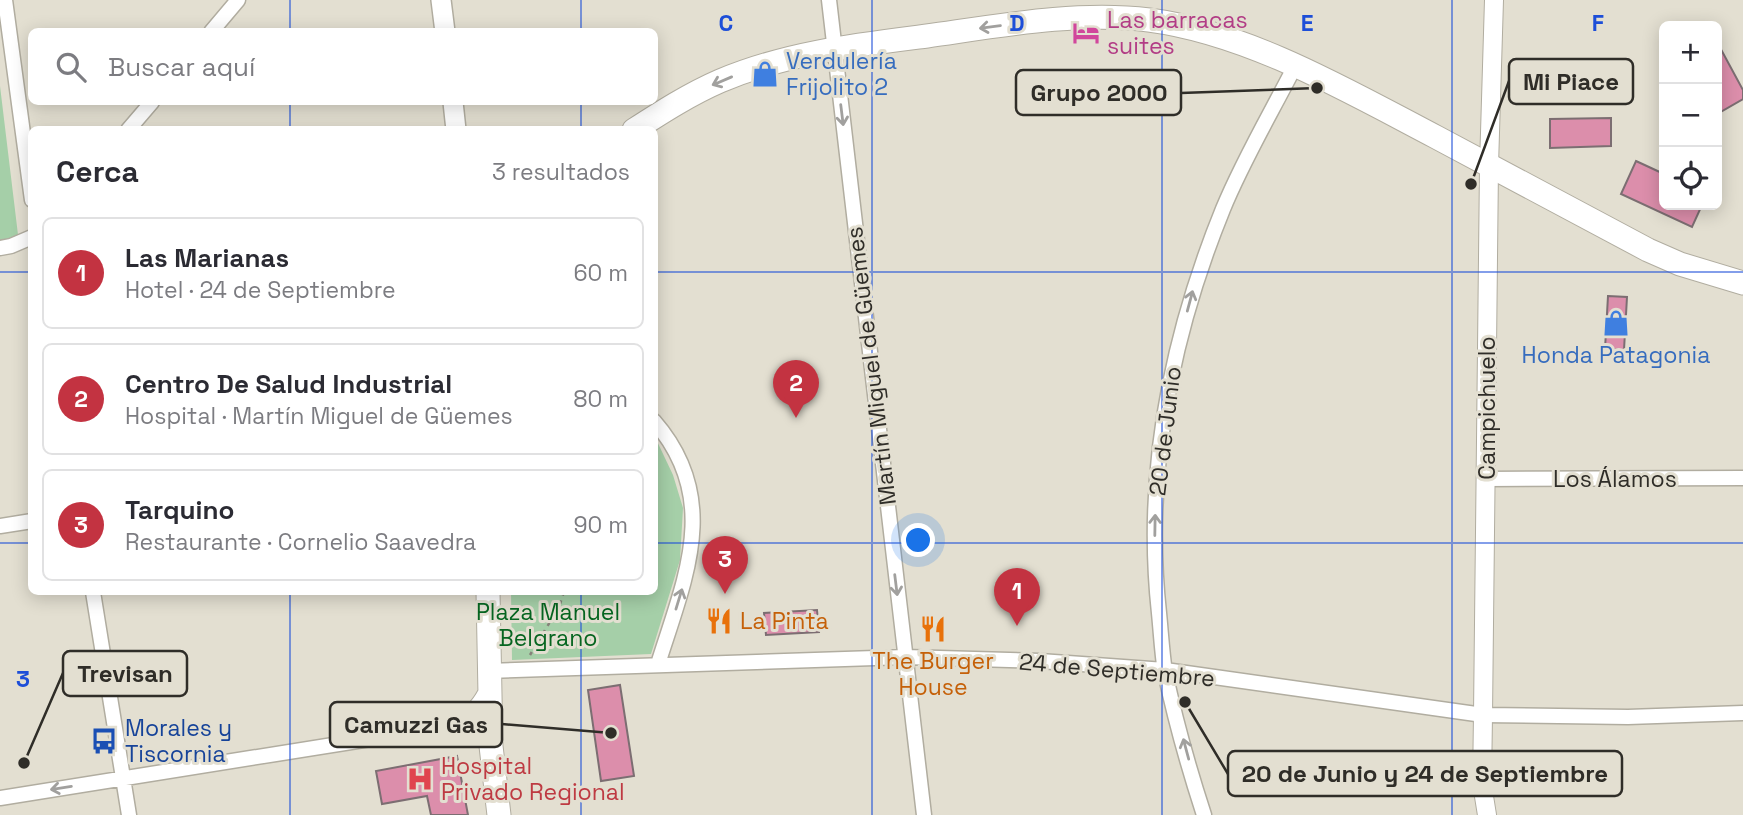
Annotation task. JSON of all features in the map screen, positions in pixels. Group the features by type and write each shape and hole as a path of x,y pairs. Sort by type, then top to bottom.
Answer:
{"main road":[{"path":"441,0 444,28"},
{"path":"640,126 675,104 719,82 767,64 834,48 1027,23 1084,19 1146,20 1228,39 1295,66 1388,112 1648,250 1680,264 1743,283"},
{"path":"453,105 456,126"},
{"path":"488,595 491,746 499,815"},
{"path":"457,725 473,717 489,695"},
{"path":"457,725 473,729 491,746"}],"street":[{"path":"5,0 28,170"},
{"path":"214,28 238,0"},
{"name":"Martín Miguel de Güemes","path":"829,0 924,815"},
{"name":"Campichuelo","path":"1487,815 1482,784 1482,715 1489,166 1494,0"},
{"name":"20 de Junio","path":"1204,815 1165,670 1154,570 1155,518 1163,423 1173,362 1193,289 1224,206 1295,66"},
{"path":"131,126 149,105"},
{"path":"0,248 28,239"},
{"path":"658,426 668,437 689,478 694,516 689,566 658,664"},
{"name":"Los Álamos","path":"1486,480 1743,478"},
{"path":"0,526 28,522"},
{"path":"93,595 129,815"},
{"name":"24 de Septiembre","path":"488,671 905,657 1040,661 1165,670 1482,715 1628,717 1743,713"},
{"path":"0,798 457,725"}],"path":[{"path":"521,669 559,607 563,595"}],"green space":[{"path":"0,86 19,243 0,247"},
{"name":"Plaza Manuel Belgrano","path":"658,443 673,475 683,508 680,560 651,654 512,660 511,595 658,595"}],"building":[{"path":"1722,51 1743,90 1743,99 1722,111"},
{"path":"1611,118 1611,146 1550,148 1550,119"},
{"path":"1636,161 1659,172 1659,210 1700,210 1692,227 1621,194"},
{"name":"Honda Patagonia","path":"1608,296 1627,297 1624,350 1605,349"},
{"path":"817,610 819,632 766,635 764,613"},
{"path":"620,685 634,776 601,781 588,690"},
{"name":"Hospital Privado Regional","path":"457,756 468,815 431,815 427,796 382,804 376,771"}],"place":[{"name":"Las barracas suites","path":"1086,33"},
{"name":"Verdulería Frijolito 2","path":"765,74"},
{"name":"Grupo 2000","path":"1317,88"},
{"name":"Mi Piace","path":"1471,184"},
{"name":"Honda Patagonia","path":"1616,323"},
{"name":"Centro De Salud Industrial","path":"796,418"},
{"name":"Tarquino","path":"725,594"},
{"name":"La Pinta","path":"719,621"},
{"name":"Las Marianas","path":"1017,626"},
{"name":"The Burger House","path":"933,629"},
{"name":"20 de Junio y 24 de Septiembre","path":"1185,702"},
{"name":"Camuzzi Gas","path":"611,733"},
{"name":"Morales y Tiscornia","path":"104,741"},
{"name":"Trevisan","path":"24,763"},
{"name":"Hospital Privado Regional","path":"420,779"}]}
